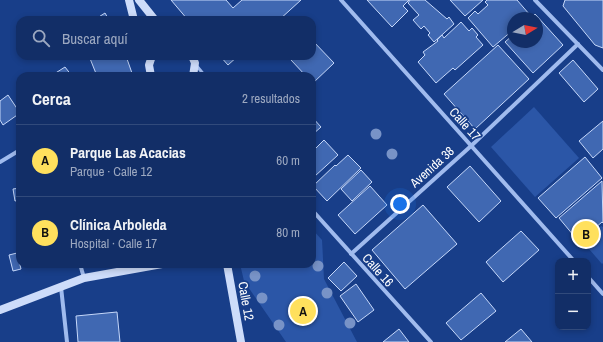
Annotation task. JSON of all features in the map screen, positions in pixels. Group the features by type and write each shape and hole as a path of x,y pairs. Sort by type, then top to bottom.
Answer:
{"main road":[{"path":"128,0 133,16"},
{"path":"139,0 152,16"},
{"path":"146,60 149,72"},
{"path":"150,60 149,64 150,72"},
{"path":"193,60 193,72"},
{"path":"0,310 84,278 140,268"},
{"name":"Calle 12","path":"228,268 241,342"}],"street":[{"name":"Calle 17","path":"341,0 571,258"},
{"path":"535,0 603,70"},
{"name":"Avenida 38","path":"351,254 471,146 578,44"},
{"path":"0,162 16,152"},
{"name":"Calle 16","path":"316,215 431,342"},
{"path":"81,268 84,278"},
{"path":"591,280 603,294"},
{"path":"61,287 67,342"}],"lane":[{"path":"193,60 202,72"}],"shaded area":[{"path":"534,107 579,158 535,197 491,147"},
{"path":"601,226 603,227 602,264 583,242"},
{"path":"316,233 322,240 324,279 357,342 286,342 244,281 241,268 316,268"}],"building":[{"path":"171,0 226,0 233,8 242,0 301,0 283,16 185,16"},
{"path":"367,0 409,0 403,6 408,11 392,27"},
{"path":"410,0 425,0 447,19 449,17 454,24 434,42 428,35 430,33 424,26 421,29 413,20 419,15 408,3"},
{"path":"450,0 483,0 465,16"},
{"path":"487,0 517,0 527,12 507,12 507,35 493,47 468,18 475,11 478,14 488,5 485,2"},
{"path":"565,0 603,0 603,48 595,45 563,6"},
{"path":"461,22 469,31 472,28 478,35 476,37 483,45 455,70 453,68 436,83 418,62 425,55 423,52 438,41 437,40 442,35 444,38"},
{"path":"543,23 563,45 533,73 510,48 543,48"},
{"path":"316,44 334,63 316,80 316,72 302,72 291,60 316,60"},
{"path":"498,45 529,79 475,129 444,94"},
{"path":"91,60 127,60 132,72 95,72"},
{"path":"224,60 234,60 228,65"},
{"path":"573,60 598,89 584,102 559,73"},
{"path":"65,67 69,72 57,72"},
{"path":"8,95 16,107 16,116 3,125 0,120 0,101"},
{"path":"316,121 321,127 316,131"},
{"path":"603,121 603,149 593,158 579,141"},
{"path":"324,140 338,155 316,175 316,148"},
{"path":"348,155 361,168 327,201 316,189 316,183 335,165 336,166"},
{"path":"585,157 602,178 556,218 538,198"},
{"path":"470,166 501,201 479,222 447,187"},
{"path":"361,170 372,182 352,201 341,189"},
{"path":"602,181 603,223 602,222 579,242 559,218"},
{"path":"370,186 387,205 355,234 338,215"},
{"path":"13,189 16,189 16,201 15,201"},
{"path":"423,205 457,244 405,289 372,250"},
{"path":"521,231 539,250 503,282 486,262"},
{"path":"16,253 16,268 21,269 13,271 9,255"},
{"path":"344,262 357,276 341,291 328,278"},
{"path":"356,284 374,310 358,322 340,296"},
{"path":"481,293 496,311 461,340 446,323"},
{"path":"117,312 120,342 78,342 76,316"},
{"path":"399,329 409,342 383,342"},
{"path":"521,329 532,342 505,342"}],"place":[{"name":"Clínica Arboleda","path":"586,234"},
{"name":"Parque Las Acacias","path":"303,311"}]}
